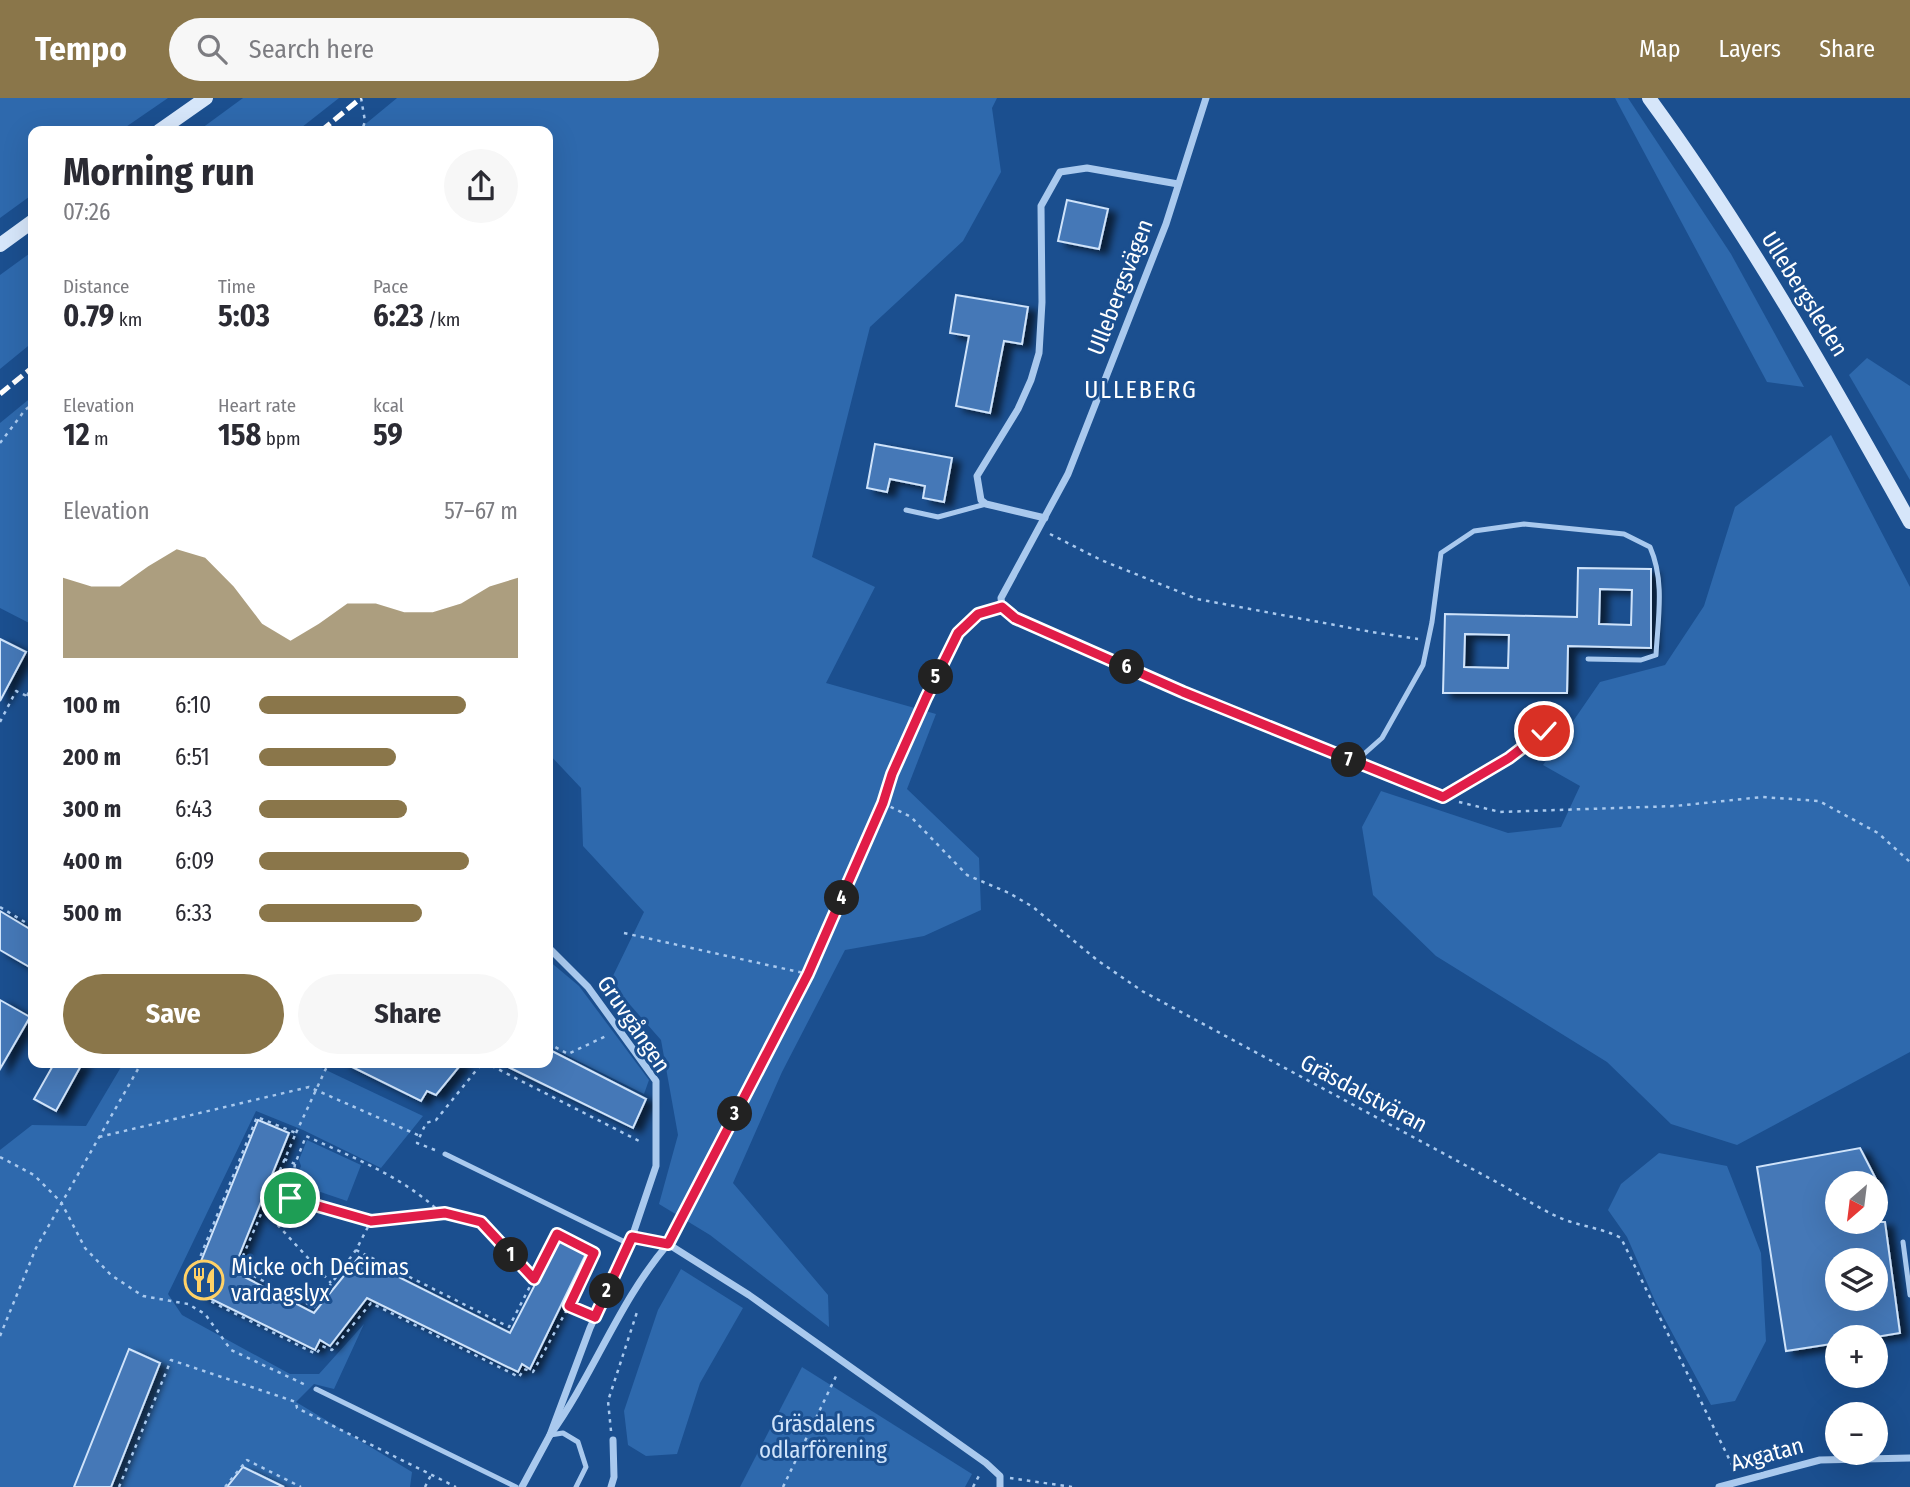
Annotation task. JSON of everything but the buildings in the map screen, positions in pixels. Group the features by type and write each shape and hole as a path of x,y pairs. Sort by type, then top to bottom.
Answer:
{"main road":[{"path":"166,126 206,98"},
{"name":"Ullebergsleden","path":"1649,98 1695,161 1825,369 1910,522"},
{"path":"0,245 28,225"}],"street":[{"name":"Ullebergsvägen","path":"1002,607 1001,598 1069,474 1166,224 1206,98"},
{"path":"1045,518 986,504 981,500 977,476 1018,409 1039,353 1042,302 1041,206 1060,172 1087,168 1178,184"},
{"path":"1002,607 1015,618 1099,655 1443,797"},
{"name":"Gruvgången","path":"522,1487 550,1435 595,1317 629,1244 656,1166 656,1081 588,987 553,952"},
{"path":"550,1435 572,1405 645,1270 668,1244 749,1295 986,1463 1000,1476 1000,1487"},
{"path":"611,1487 614,1477 613,1440"},
{"name":"Axgatan","path":"1719,1487 1820,1460 1910,1458"}],"lane":[{"path":"906,510 938,517 986,504"},
{"path":"1355,762 1382,737 1423,665 1441,553 1474,531 1524,524 1624,534 1650,547 1657,562 1660,584 1656,655 1641,660 1588,659"},
{"path":"1443,797 1509,758 1544,731 1547,704"},
{"path":"445,1154 629,1244"},
{"path":"1903,1242 1910,1295"},
{"path":"316,1389 516,1487"},
{"path":"550,1435 563,1433 578,1442 586,1467 576,1487"}],"path":[{"path":"361,98 364,126"},
{"path":"0,443 28,408"},
{"path":"1040,529 1101,560 1197,599 1428,640"},
{"path":"668,1244 808,974 883,803 898,761 958,633 978,614 1002,607"},
{"path":"9,688 27,696"},
{"path":"0,722 16,691"},
{"path":"1443,797 1500,813 1675,806 1762,797 1819,801 1878,834 1910,862"},
{"name":"Gräsdalstväran","path":"883,803 918,823 967,875 1009,893 1033,907 1097,960 1166,1005 1546,1211 1621,1238 1740,1480"},
{"path":"0,907 28,924"},
{"path":"624,933 808,974"},
{"path":"553,1046 568,1054 620,1029"},
{"path":"0,1335 37,1248 139,1068"},
{"path":"327,1068 284,1159 237,1270 314,1307 356,1250 371,1221"},
{"path":"445,1154 417,1143 426,1123 436,1120 478,1068"},
{"path":"495,1068 656,1149"},
{"path":"99,1137 309,1087 420,1136"},
{"path":"296,1133 257,1117 190,1282 200,1287 196,1294 316,1354 322,1346 332,1350 371,1303 519,1377 524,1369 533,1372 594,1253 557,1234 509,1327 356,1250"},
{"path":"290,1198 295,1164 306,1136 390,1174 429,1201 442,1214"},
{"path":"0,1157 34,1175 61,1202 85,1248 111,1275 143,1296 188,1304 205,1314 231,1350 316,1389"},
{"path":"284,1159 295,1164"},
{"path":"263,1209 290,1198 371,1221 442,1214 481,1222 534,1279"},
{"path":"263,1209 331,1283"},
{"path":"613,1440 608,1401 641,1299"},
{"path":"569,1306 595,1317"},
{"path":"119,1487 171,1360 296,1402 297,1408 456,1487"},
{"path":"783,1487 842,1363"},
{"path":"225,1487 247,1460 301,1487"},
{"path":"425,1487 431,1475"},
{"path":"1000,1476 1072,1487"}],"green space":[{"path":"0,98 168,98 127,126 28,126 28,198 0,218"},
{"path":"243,98 339,98 303,126 205,126"},
{"path":"397,98 997,98 992,108 1001,172 963,241 870,327 812,557 875,587 826,683 936,714 907,789 979,858 981,910 924,936 845,950 782,1072 733,1183 828,1295 829,1327 710,1235 659,1204 678,1135 661,1040 610,982 644,912 583,846 581,788 553,758 553,126 363,126"},
{"path":"1615,98 1628,98 1731,254 1804,387 1767,382"},
{"path":"28,255 28,346 0,369 0,275"},
{"path":"1867,358 1910,386 1910,480 1849,375"},
{"path":"28,400 28,622 0,608 0,423"},
{"path":"1831,435 1910,587 1910,1052 1737,1145 1671,1124 1607,1062 1436,956 1373,895 1362,827 1381,791 1508,833 1561,827 1580,786 1543,765 1600,682 1665,665 1704,606 1735,507"},
{"path":"553,964 579,986 649,1080 644,1094 553,1048"},
{"path":"120,1068 322,1068 423,1116 381,1168 303,1130 256,1111 168,1294 182,1315 290,1374 319,1374 364,1324 334,1389 314,1384 296,1402 412,1472 410,1487 284,1487 244,1467 227,1487 111,1487 160,1363 129,1350 74,1487 0,1487 0,1150 32,1125 86,1126"},
{"path":"307,1140 361,1165 347,1201 294,1183"},
{"path":"1659,1153 1727,1166 1761,1253 1766,1341 1735,1401 1711,1405 1655,1301 1627,1237 1608,1210 1621,1184"},
{"path":"681,1269 743,1308 700,1383 677,1454 646,1456 628,1445 624,1411 658,1310"},
{"name":"Gräsdalens odlarförening","path":"802,1367 972,1474 965,1487 740,1487"}],"railway":[{"path":"327,126 361,98"},
{"path":"0,394 28,371"}],"place":[{"name":"Micke och Decimas vardagslyx","path":"204,1280"}],"district":[{"name":"ULLEBERG","path":"1141,390"}],"route":[{"path":"290,1198 371,1221 445,1213 481,1222 534,1279 557,1234 594,1253 569,1306 595,1317 632,1237 668,1244 808,974 883,803 892,774 950,649 958,633 978,614 1002,607 1015,618 1183,692 1443,797 1509,758 1544,731"}]}
